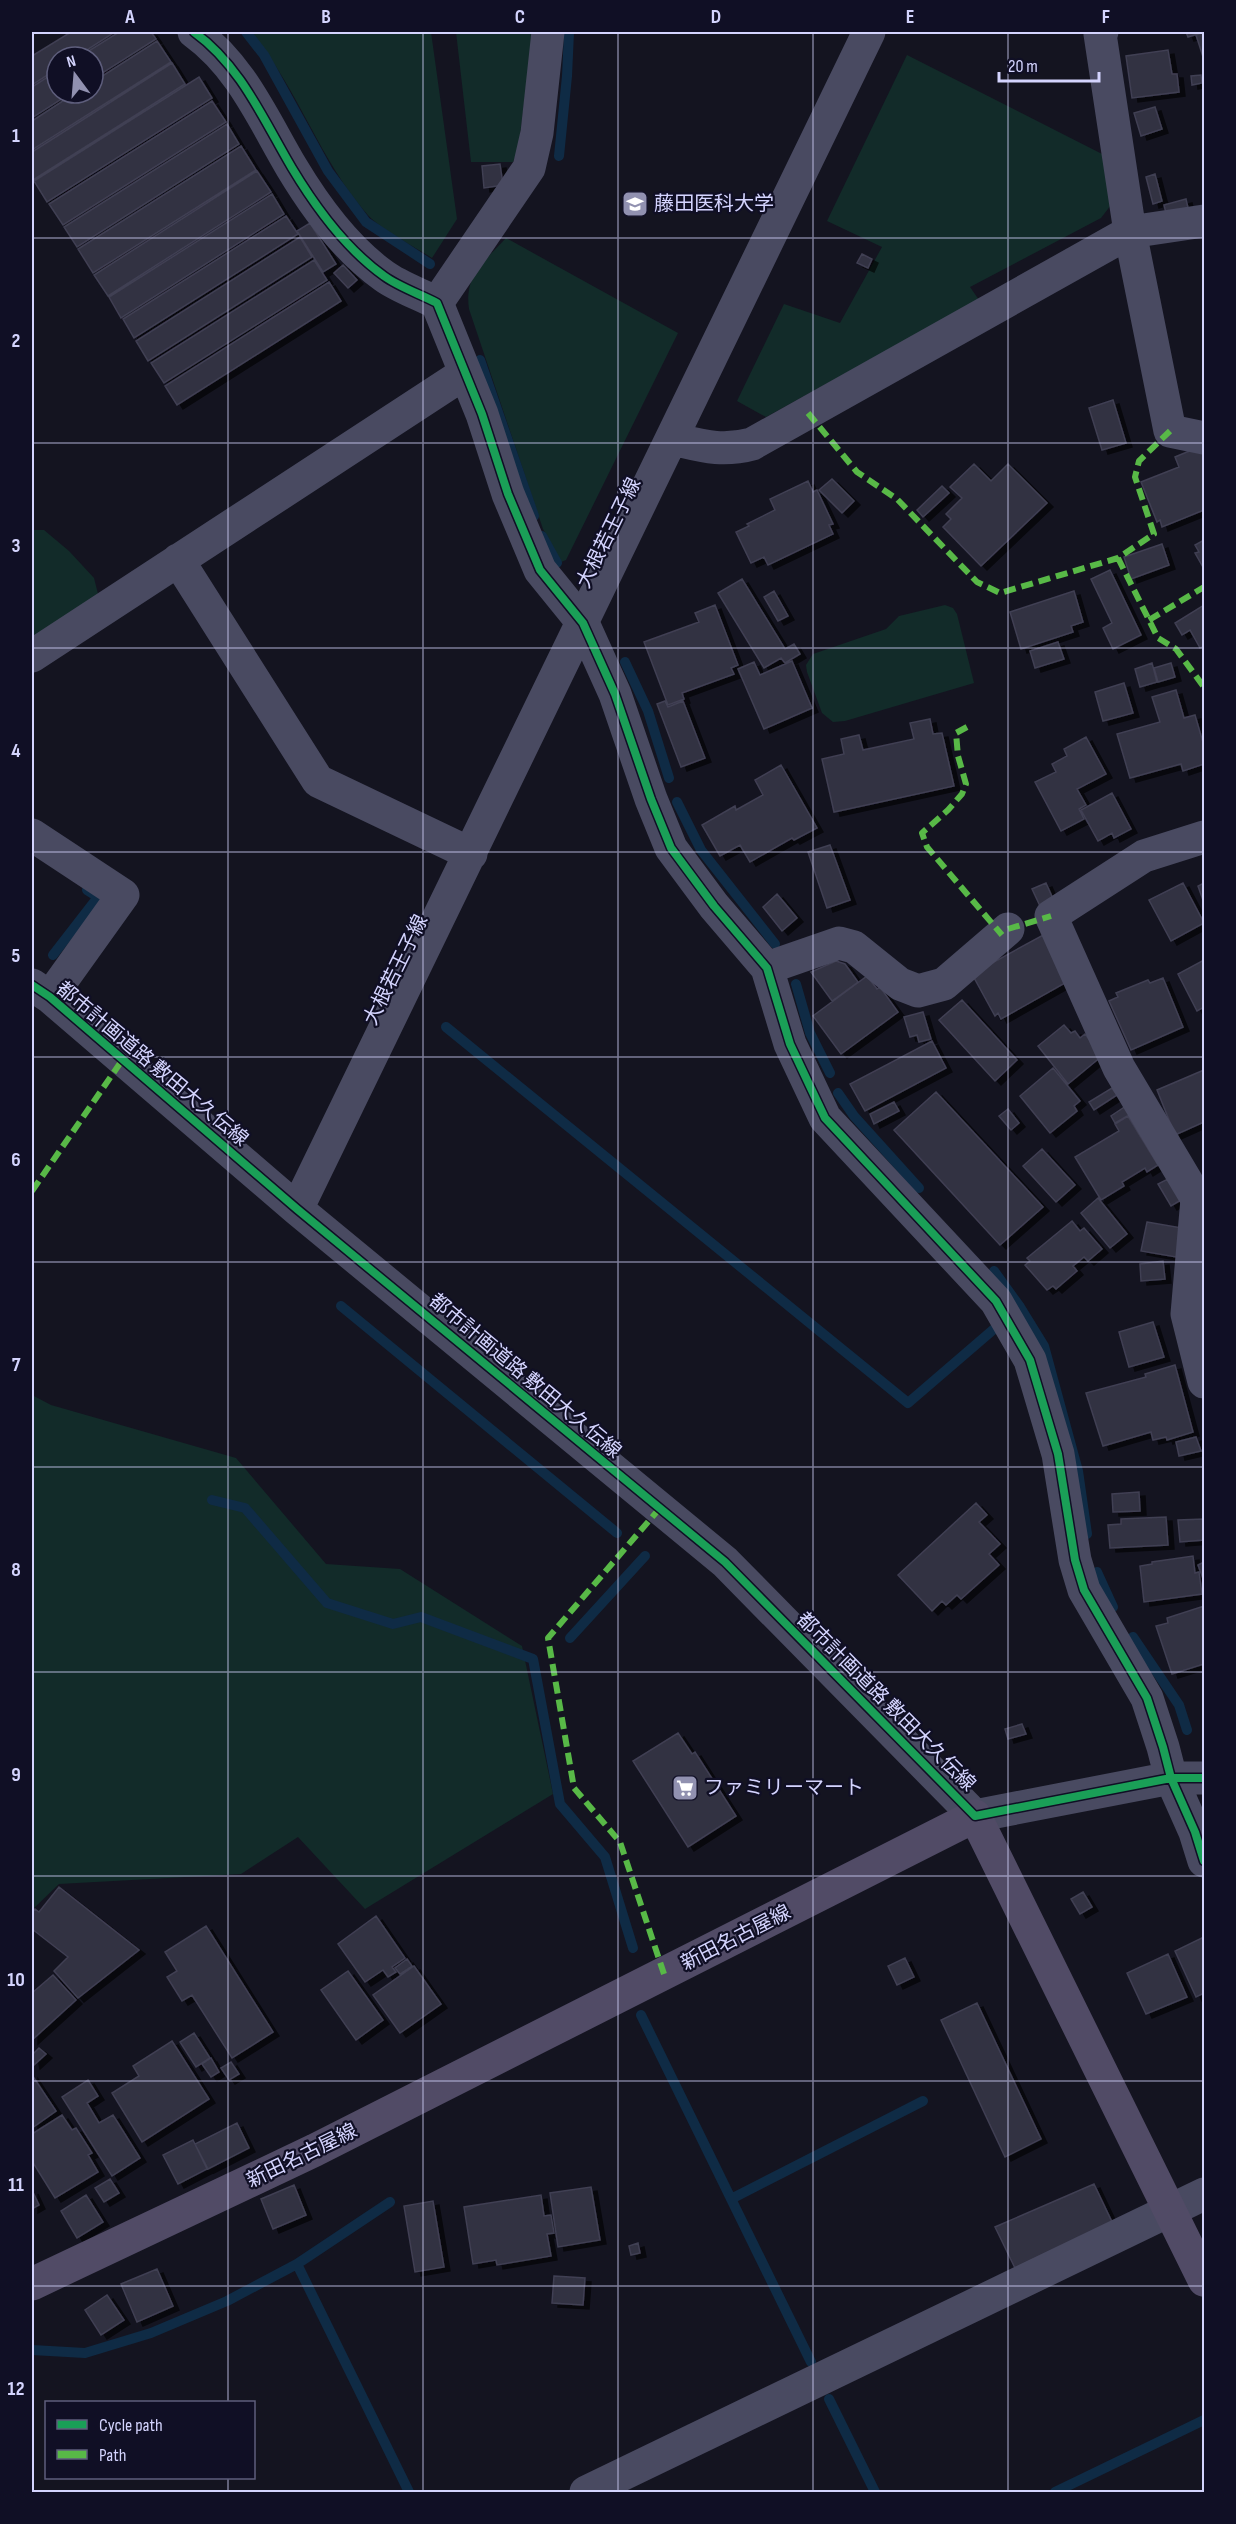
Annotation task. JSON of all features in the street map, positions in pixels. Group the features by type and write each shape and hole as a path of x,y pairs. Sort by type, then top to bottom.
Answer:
{"main road":[{"path":"975,1816 1204,2280"},
{"name":"新田名古屋線","path":"32,2284 315,2150 975,1816"}],"street":[{"path":"194,32 212,45 240,77 293,169 318,207 352,249 385,277 437,303 482,414 508,494 540,570 583,623 615,694 651,799 671,848 714,906 767,969 790,1044 825,1118 996,1301 1030,1360 1058,1454 1075,1560 1084,1590 1147,1698 1164,1747 1171,1778 1195,1832 1204,1862"},
{"path":"437,303 529,168 537,133 548,32"},
{"name":"大根若王子線","path":"297,1209 869,32"},
{"path":"1101,32 1130,232 1170,431 1204,438"},
{"path":"673,439 717,449 733,449 752,444 1130,232 1204,221"},
{"path":"32,656 465,373"},
{"path":"178,560 318,780 471,854"},
{"path":"32,835 123,895 41,991"},
{"path":"1204,837 1144,856 1051,916 1119,1068 1200,1193 1197,1199 1187,1314 1204,1383"},
{"path":"767,969 839,943 854,947 900,984 918,991 944,984 1008,929"},
{"name":"都市計画道路 敷田大久伝線","path":"41,991 297,1209 725,1562 975,1816"},
{"path":"975,1816 1171,1778 1204,1778"},
{"path":"585,2493 1204,2194"}],"green space":[{"path":"251,32 431,32 457,219 432,258 373,220 350,193 282,76"},
{"path":"456,32 533,32 518,151 513,162 471,162"},
{"path":"907,55 1106,156 1114,201 1101,218 970,287 979,300 766,417 737,401 784,304 840,323 882,247 827,221"},
{"path":"506,238 678,333 566,560 561,562 543,529 469,309 468,297 473,278 478,269"},
{"path":"32,530 44,530 69,551 94,578 99,598 32,642"},
{"path":"945,605 953,608 957,614 974,683 845,721 833,722 822,713 807,672 806,665 813,654 886,629 899,616"},
{"path":"32,1395 51,1405 236,1458 326,1564 400,1569 522,1646 553,1794 365,1909 298,1837 241,1874 59,1884 32,1910"}],"building":[{"path":"71,32 115,32 95,45 50,45"},
{"path":"119,32 151,32 156,39 105,71 105,45 98,45"},
{"path":"1186,32 1204,32 1188,37"},
{"path":"1204,32 1204,60 1196,35"},
{"path":"157,41 171,62 105,104 105,74"},
{"path":"45,48 45,77 32,85 32,56"},
{"path":"1168,50 1172,74 1177,74 1179,92 1132,98 1126,56"},
{"path":"172,63 185,84 33,180 32,152"},
{"path":"1201,75 1202,83 1192,85 1191,76"},
{"path":"199,77 212,98 47,202 34,181"},
{"path":"45,79 45,105 52,105 32,118 32,87"},
{"path":"212,101 226,122 63,225 49,204"},
{"path":"57,105 103,105 32,150 32,121"},
{"path":"1155,107 1162,129 1141,136 1134,113"},
{"path":"227,124 239,144 77,247 64,227"},
{"path":"241,146 256,170 93,273 78,249"},
{"path":"500,164 503,185 484,188 482,166"},
{"path":"257,171 271,192 108,296 94,275"},
{"path":"1155,174 1162,201 1153,204 1146,177"},
{"path":"272,194 284,214 121,318 109,297"},
{"path":"1186,199 1188,208 1166,213 1164,205"},
{"path":"286,216 298,234 134,338 123,319"},
{"path":"310,223 336,264 323,272 297,231"},
{"path":"300,237 312,257 148,361 136,341"},
{"path":"862,254 872,259 868,268 857,263"},
{"path":"314,260 327,280 164,383 151,363"},
{"path":"343,265 357,280 348,288 334,273"},
{"path":"329,282 341,301 177,405 165,386"},
{"path":"1113,400 1126,443 1102,450 1089,408"},
{"path":"1199,447 1204,455 1204,510 1162,527 1160,520 1157,522 1141,482 1179,467 1175,457"},
{"path":"974,464 991,481 1008,464 1047,503 981,566 943,527 951,519 946,514 962,498 950,487"},
{"path":"832,479 854,501 842,513 819,490"},
{"path":"808,481 813,492 817,490 833,524 829,525 833,534 768,565 764,557 751,563 736,532 775,510 770,499"},
{"path":"942,486 949,493 923,517 917,510"},
{"path":"1204,540 1204,569 1195,553 1199,552 1195,545"},
{"path":"1162,544 1169,565 1131,579 1124,557"},
{"path":"1110,570 1141,635 1113,649 1103,628 1112,623 1091,579"},
{"path":"742,579 785,649 794,644 800,654 785,663 781,658 764,668 718,593"},
{"path":"774,591 788,616 778,621 764,597"},
{"path":"1074,591 1083,622 1071,626 1073,632 1021,649 1010,612"},
{"path":"715,605 738,665 731,668 734,674 682,693 684,699 668,705 644,642 699,622 695,613"},
{"path":"1204,605 1204,645 1200,648 1190,630 1182,635 1175,623"},
{"path":"1058,642 1064,659 1035,668 1030,651"},
{"path":"792,661 812,708 764,729 738,669 754,662 760,675"},
{"path":"1152,663 1157,682 1140,687 1135,669"},
{"path":"1171,663 1175,677 1158,682 1154,668"},
{"path":"1124,683 1133,713 1103,721 1095,692"},
{"path":"1176,690 1184,718 1195,715 1204,746 1204,764 1183,771 1181,764 1130,778 1117,734 1160,722 1152,697"},
{"path":"665,701 668,707 683,701 705,758 681,767 657,704"},
{"path":"930,719 933,734 942,733 954,786 834,812 822,759 844,754 841,739 859,735 863,750 914,739 910,723"},
{"path":"1086,737 1106,774 1077,789 1086,805 1079,809 1084,819 1061,831 1035,782 1056,772 1052,764 1067,756 1064,749"},
{"path":"781,765 817,828 794,840 792,838 750,862 740,845 720,856 702,825 735,806 736,810 763,795 755,780"},
{"path":"1112,793 1131,829 1114,838 1112,833 1098,841 1081,810"},
{"path":"830,845 850,900 827,908 808,852"},
{"path":"1046,883 1054,901 1040,906 1032,889"},
{"path":"1183,883 1204,923 1171,941 1149,900"},
{"path":"1204,883 1204,903 1198,886"},
{"path":"777,894 797,918 782,931 763,907"},
{"path":"1045,934 1065,983 1001,1019 998,1013 995,1016 972,974"},
{"path":"1204,960 1204,1007 1197,1011 1178,974"},
{"path":"836,961 845,964 858,982 832,1001 811,972"},
{"path":"867,976 877,989 880,987 898,1012 841,1054 813,1016"},
{"path":"1163,978 1183,1027 1131,1050 1109,1001 1118,997 1116,993 1148,980 1150,983"},
{"path":"962,1000 1017,1060 995,1081 939,1020"},
{"path":"923,1012 931,1039 919,1042 917,1035 910,1037 904,1017"},
{"path":"1064,1025 1071,1033 1075,1031 1080,1038 1085,1034 1102,1056 1068,1084 1038,1046"},
{"path":"932,1041 946,1068 865,1111 850,1084"},
{"path":"1053,1068 1080,1101 1074,1106 1077,1111 1050,1133 1020,1096"},
{"path":"1204,1070 1204,1122 1175,1135 1157,1090"},
{"path":"1112,1088 1117,1095 1094,1110 1089,1102"},
{"path":"936,1092 1043,1207 1000,1245 894,1130"},
{"path":"894,1102 899,1111 874,1124 870,1114"},
{"path":"1126,1106 1131,1114 1115,1123 1111,1116"},
{"path":"1008,1109 1019,1123 1011,1130 999,1116"},
{"path":"1128,1116 1158,1165 1147,1172 1145,1168 1122,1182 1124,1186 1101,1200 1075,1157 1119,1131 1115,1124"},
{"path":"1042,1149 1075,1185 1056,1202 1023,1166"},
{"path":"1168,1179 1181,1200 1171,1206 1158,1184"},
{"path":"1098,1198 1127,1234 1110,1248 1081,1213"},
{"path":"1072,1221 1080,1231 1084,1228 1102,1249 1088,1261 1084,1257 1073,1266 1077,1271 1056,1289 1053,1286 1047,1290 1025,1265 1030,1261 1027,1258"},
{"path":"1147,1222 1188,1229 1182,1258 1141,1251"},
{"path":"1163,1261 1165,1279 1141,1281 1140,1264"},
{"path":"1153,1322 1164,1357 1129,1367 1119,1332"},
{"path":"1175,1365 1193,1432 1167,1440 1166,1437 1153,1440 1151,1432 1103,1446 1086,1393 1146,1377 1145,1374"},
{"path":"1196,1437 1201,1451 1179,1456 1176,1442"},
{"path":"1139,1492 1140,1511 1113,1512 1112,1494"},
{"path":"976,1503 987,1515 979,1522 1000,1544 989,1554 999,1565 961,1599 957,1595 946,1605 942,1601 932,1611 898,1575"},
{"path":"1166,1517 1168,1545 1110,1548 1108,1525 1121,1524 1121,1519"},
{"path":"1204,1519 1204,1540 1180,1542 1178,1520"},
{"path":"1193,1556 1195,1573 1199,1572 1202,1594 1144,1602 1140,1566"},
{"path":"1204,1562 1204,1581 1198,1565"},
{"path":"1204,1606 1204,1664 1172,1674 1156,1626 1168,1623 1167,1618"},
{"path":"1022,1724 1026,1734 1008,1739 1005,1729"},
{"name":"ファミリーマート","path":"678,1733 692,1754 695,1752 736,1816 688,1847 633,1761"},
{"path":"59,1887 139,1950 78,1998 54,1971 68,1957 32,1929 32,1913 35,1909 39,1912"},
{"path":"1083,1892 1092,1907 1080,1914 1071,1899"},
{"path":"376,1916 405,1958 392,1967 396,1972 388,1977 383,1970 365,1982 338,1944"},
{"path":"206,1926 273,2032 232,2058 192,1995 182,2001 167,1977 177,1971 165,1952"},
{"path":"1204,1937 1204,1993 1196,1997 1175,1951"},
{"path":"1168,1954 1187,1997 1146,2014 1127,1973"},
{"path":"905,1958 914,1977 897,1985 888,1966"},
{"path":"407,1959 412,1966 400,1974 395,1968"},
{"path":"414,1966 441,2004 400,2033 373,1995"},
{"path":"348,1971 383,2020 356,2040 321,1990"},
{"path":"53,1975 76,2000 32,2040 32,1993"},
{"path":"977,2003 1041,2139 1005,2157 941,2020"},
{"path":"194,2033 210,2058 196,2067 180,2042"},
{"path":"172,2041 209,2099 142,2142 112,2093 139,2076 133,2066"},
{"path":"39,2048 46,2054 34,2065 32,2055"},
{"path":"211,2058 219,2072 211,2077 202,2064"},
{"path":"231,2062 239,2074 229,2080 221,2068"},
{"path":"32,2075 56,2111 32,2128"},
{"path":"88,2080 98,2096 87,2103 99,2123 113,2115 140,2158 112,2176 62,2097"},
{"path":"62,2115 72,2130 76,2128 92,2153 88,2155 98,2172 55,2198 32,2161 32,2134"},
{"path":"237,2123 249,2148 208,2169 195,2144"},
{"path":"193,2140 207,2169 178,2184 163,2155"},
{"path":"110,2179 119,2193 104,2202 95,2188"},
{"path":"1094,2184 1112,2222 1015,2268 995,2227"},
{"path":"294,2185 306,2215 273,2229 261,2199"},
{"path":"591,2187 600,2240 558,2247 550,2193"},
{"path":"32,2190 39,2205 32,2209"},
{"path":"86,2195 103,2222 77,2238 61,2211"},
{"path":"541,2195 544,2216 551,2215 554,2233 547,2234 551,2256 497,2265 496,2260 473,2264 464,2207"},
{"path":"433,2201 444,2267 415,2272 404,2206"},
{"path":"638,2243 640,2253 631,2255 629,2246"},
{"path":"157,2269 173,2306 137,2322 121,2284"},
{"path":"554,2276 585,2278 583,2305 552,2303"},
{"path":"107,2295 124,2320 101,2335 85,2310"}],"waterway":[{"path":"246,32 264,55 328,171 366,222 430,264"},
{"path":"559,156 569,32"},
{"path":"480,360 534,516"},
{"path":"542,536 557,563"},
{"path":"625,662 648,711 669,778"},
{"path":"677,802 701,850 775,944"},
{"path":"53,955 98,897 87,890"},
{"path":"796,984 810,1033 830,1073"},
{"path":"446,1027 908,1403 994,1329"},
{"path":"838,1093 854,1116 919,1188"},
{"path":"994,1271 1044,1346 1078,1471 1087,1534"},
{"path":"341,1306 617,1533"},
{"path":"212,1500 245,1508 327,1603 393,1624 421,1617 533,1659 560,1804 605,1857 633,1948"},
{"path":"570,1638 645,1556"},
{"path":"1097,1572 1113,1607"},
{"path":"1133,1637 1179,1705 1187,1730"},
{"path":"641,2015 811,2362"},
{"path":"731,2199 923,2101"},
{"path":"32,2350 85,2353 151,2333 227,2301 297,2264 390,2202"},
{"path":"297,2264 409,2492"},
{"path":"829,2399 875,2492"},
{"path":"1055,2492 1204,2420"}],"marked path":[{"path":"808,413 857,472 897,499 977,582 1000,593 1118,558 1154,534 1135,477 1139,461 1170,431"},
{"path":"1118,558 1158,638 1176,649 1204,687"},
{"path":"1149,620 1204,587"},
{"path":"967,727 956,733 958,756 966,784 962,794 922,833 927,847 1002,935"},
{"path":"1008,929 1051,916"},
{"path":"32,1191 123,1059"},
{"path":"660,1508 548,1638 574,1788 620,1842 664,1974"}],"cycle path":[{"path":"194,32 211,46 238,77 261,112 301,183 345,241 384,276 437,303 482,414 508,494 540,570 583,623 615,694 651,799 671,848 714,906 767,968 790,1044 825,1118 996,1301 1030,1360 1058,1454 1075,1560 1084,1590 1147,1698 1171,1778 1195,1832 1204,1861"},
{"path":"32,985 50,997 297,1209 725,1562 975,1816 1171,1778 1204,1778"}],"place":[{"name":"藤田医科大学","path":"635,204"},
{"name":"ファミリーマート","path":"685,1788"}]}
